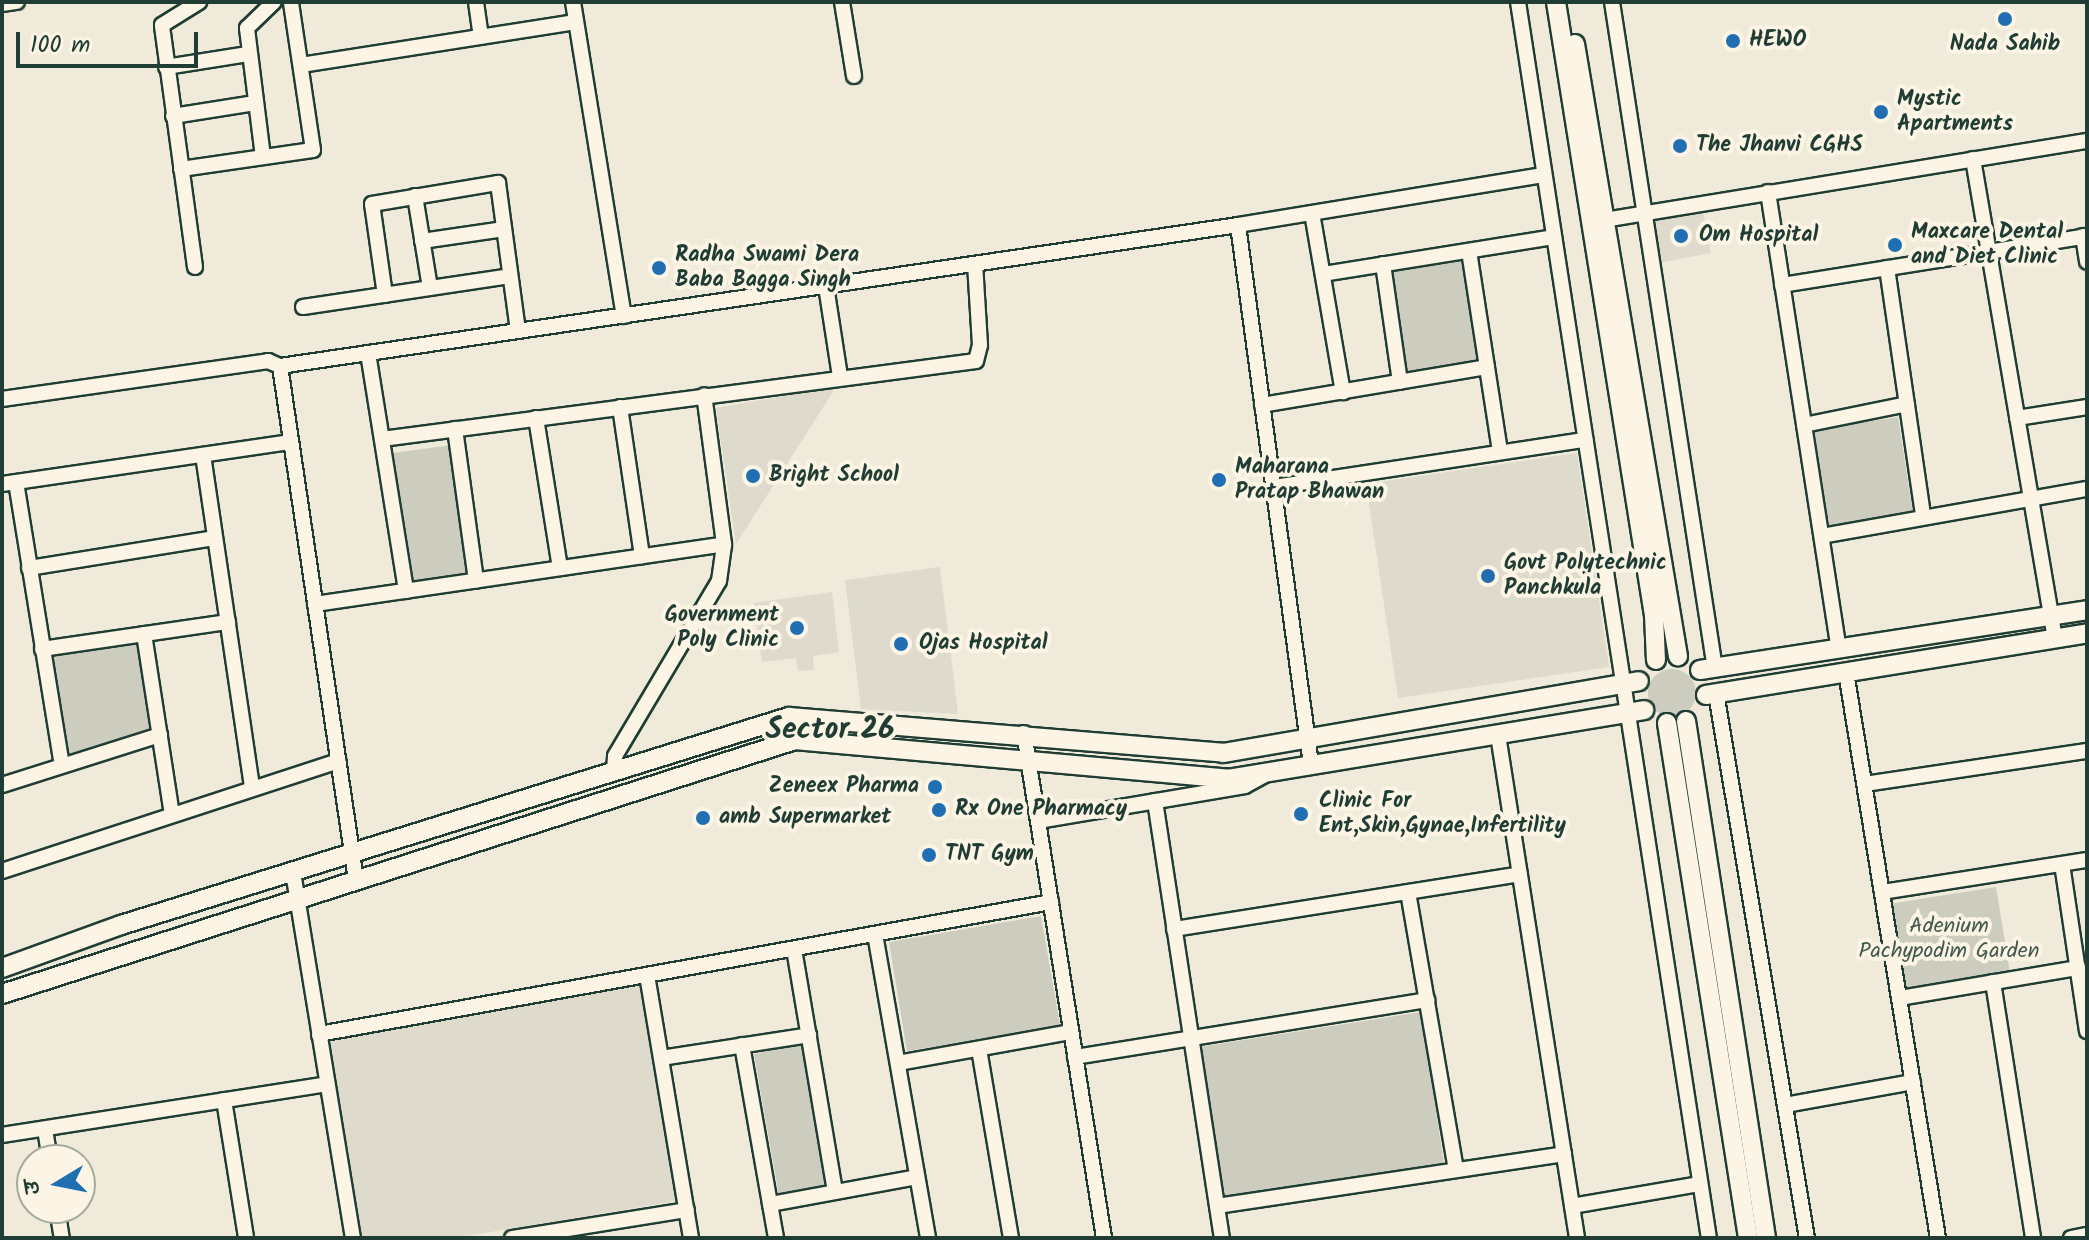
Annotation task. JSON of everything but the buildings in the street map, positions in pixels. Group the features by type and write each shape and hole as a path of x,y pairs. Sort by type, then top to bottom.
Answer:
{"street":[{"path":"2,4 17,2"},
{"path":"195,267 162,25 199,2"},
{"path":"263,157 247,28 274,2"},
{"path":"181,169 313,150 291,2"},
{"path":"476,2 481,37"},
{"path":"573,2 624,316"},
{"path":"842,2 854,76"},
{"path":"1518,2 1585,440 1636,712 1709,1238"},
{"path":"1556,2 1678,656"},
{"path":"1567,2 1654,615 1656,660"},
{"path":"1612,2 1647,212 1707,669 1807,1238"},
{"path":"301,65 576,22"},
{"path":"166,67 248,54"},
{"path":"173,116 255,103"},
{"path":"1599,220 2087,141"},
{"path":"1973,159 2055,638"},
{"path":"2,399 268,361 280,366 1238,225 1544,175"},
{"path":"385,295 372,204 498,183 518,331"},
{"path":"1768,192 1839,649"},
{"path":"415,196 430,288"},
{"path":"1312,213 1343,392"},
{"path":"1238,225 1311,765"},
{"path":"422,241 504,229"},
{"path":"1782,285 2085,236 2087,262"},
{"path":"1323,274 1554,237"},
{"path":"1469,251 1500,452"},
{"path":"382,439 840,376 847,381 976,361 975,264"},
{"path":"1383,264 1400,382"},
{"path":"1887,268 1923,516"},
{"path":"303,307 510,276"},
{"path":"826,286 840,376"},
{"path":"368,353 406,591"},
{"path":"280,366 356,880"},
{"path":"1262,405 1487,367"},
{"path":"614,771 615,756 719,581 724,544 704,395"},
{"path":"1804,425 1907,404"},
{"path":"620,407 642,556"},
{"path":"2017,418 2087,407"},
{"path":"536,418 560,568"},
{"path":"455,429 476,581"},
{"path":"1273,487 1585,440"},
{"path":"62,765 29,568 9,483 291,442"},
{"path":"203,455 252,788"},
{"path":"1822,536 2087,489"},
{"path":"29,568 215,538"},
{"path":"315,604 724,544"},
{"path":"2,968 351,853 789,717 1024,733 1223,753 1306,736 1631,682 1656,660 1678,656 1707,669 2087,610"},
{"path":"42,649 228,622"},
{"path":"2,994 795,740 1228,779 1636,712 1667,723 1686,721 1711,694 2087,633"},
{"path":"144,634 172,814"},
{"path":"1846,672 1938,1238"},
{"path":"1686,721 1766,1238"},
{"path":"1667,723 1748,1238"},
{"path":"1024,733 1104,1238"},
{"path":"2,785 160,735"},
{"path":"1498,735 1577,1238"},
{"path":"1865,784 2087,751"},
{"path":"2,871 338,761"},
{"path":"1038,821 1245,786 1270,772"},
{"path":"1155,801 1222,1238"},
{"path":"1882,892 2087,860"},
{"path":"2062,864 2087,1031"},
{"path":"293,872 353,1238"},
{"path":"1174,929 1520,874"},
{"path":"1408,892 1456,1170"},
{"path":"319,1034 1051,902"},
{"path":"875,934 928,1238"},
{"path":"794,949 835,1191"},
{"path":"1900,998 2078,968"},
{"path":"647,975 691,1238"},
{"path":"1993,982 2033,1238"},
{"path":"1075,1057 1427,1000"},
{"path":"898,1063 1071,1032"},
{"path":"661,1058 809,1035"},
{"path":"742,1045 776,1238"},
{"path":"979,1049 1011,1238"},
{"path":"1785,1105 1913,1082"},
{"path":"2,1135 327,1084"},
{"path":"224,1100 246,1238"},
{"path":"45,1129 47,1144"},
{"path":"1217,1206 1564,1154"},
{"path":"770,1204 917,1177"},
{"path":"1572,1206 1700,1184"},
{"path":"512,1238 606,1231 687,1210"},
{"path":"2071,1238 2087,1235"}],"shaded area":[{"name":"Om Hospital","path":"1703,210 1711,253 1659,263 1652,219"},
{"name":"Bright School","path":"836,387 736,544 716,408"},
{"name":"Govt Polytechnic Panchkula","path":"1577,453 1609,667 1398,698 1366,484"},
{"name":"Ojas Hospital","path":"940,567 958,714 861,709 845,580"},
{"name":"Government Poly Clinic","path":"832,592 839,652 813,656 814,670 798,671 796,658 762,662 754,603"},
{"path":"640,983 676,1201 455,1238 361,1238 328,1035"}],"green space":[{"path":"1465,261 1481,364 1408,376 1391,272"},
{"path":"1898,417 1913,514 1825,528 1809,431"},
{"path":"452,445 471,578 412,586 393,453"},
{"path":"140,643 156,732 68,758 50,656"},
{"path":"1672,669 1689,676 1696,693 1689,710 1672,717 1655,710 1648,693 1655,676"},
{"name":"Adenium Pachypodim Garden","path":"1996,887 2010,973 1903,990 1889,904"},
{"path":"1041,916 1060,1025 907,1051 889,942"},
{"path":"1421,1012 1444,1164 1222,1199 1199,1047"},
{"path":"803,1045 828,1187 779,1196 754,1054"}],"place":[{"name":"Nada Sahib","path":"2005,19"},
{"name":"HEWO","path":"1733,41"},
{"name":"Mystic Apartments","path":"1881,112"},
{"name":"The Jhanvi CGHS","path":"1680,146"},
{"name":"Om Hospital","path":"1681,236"},
{"name":"Maxcare Dental and Diet Clinic","path":"1895,245"},
{"name":"Radha Swami Dera Baba Bagga Singh","path":"659,268"},
{"name":"Bright School","path":"753,476"},
{"name":"Maharana Pratap Bhawan","path":"1219,480"},
{"name":"Govt Polytechnic Panchkula","path":"1488,576"},
{"name":"Government Poly Clinic","path":"797,628"},
{"name":"Ojas Hospital","path":"901,644"},
{"name":"Zeneex Pharma","path":"935,787"},
{"name":"Rx One Pharmacy","path":"939,810"},
{"name":"Clinic For Ent,Skin,Gynae,Infertility","path":"1301,814"},
{"name":"amb Supermarket","path":"703,818"},
{"name":"TNT Gym","path":"929,855"}],"district":[{"name":"Sector 26","path":"830,730"}]}
